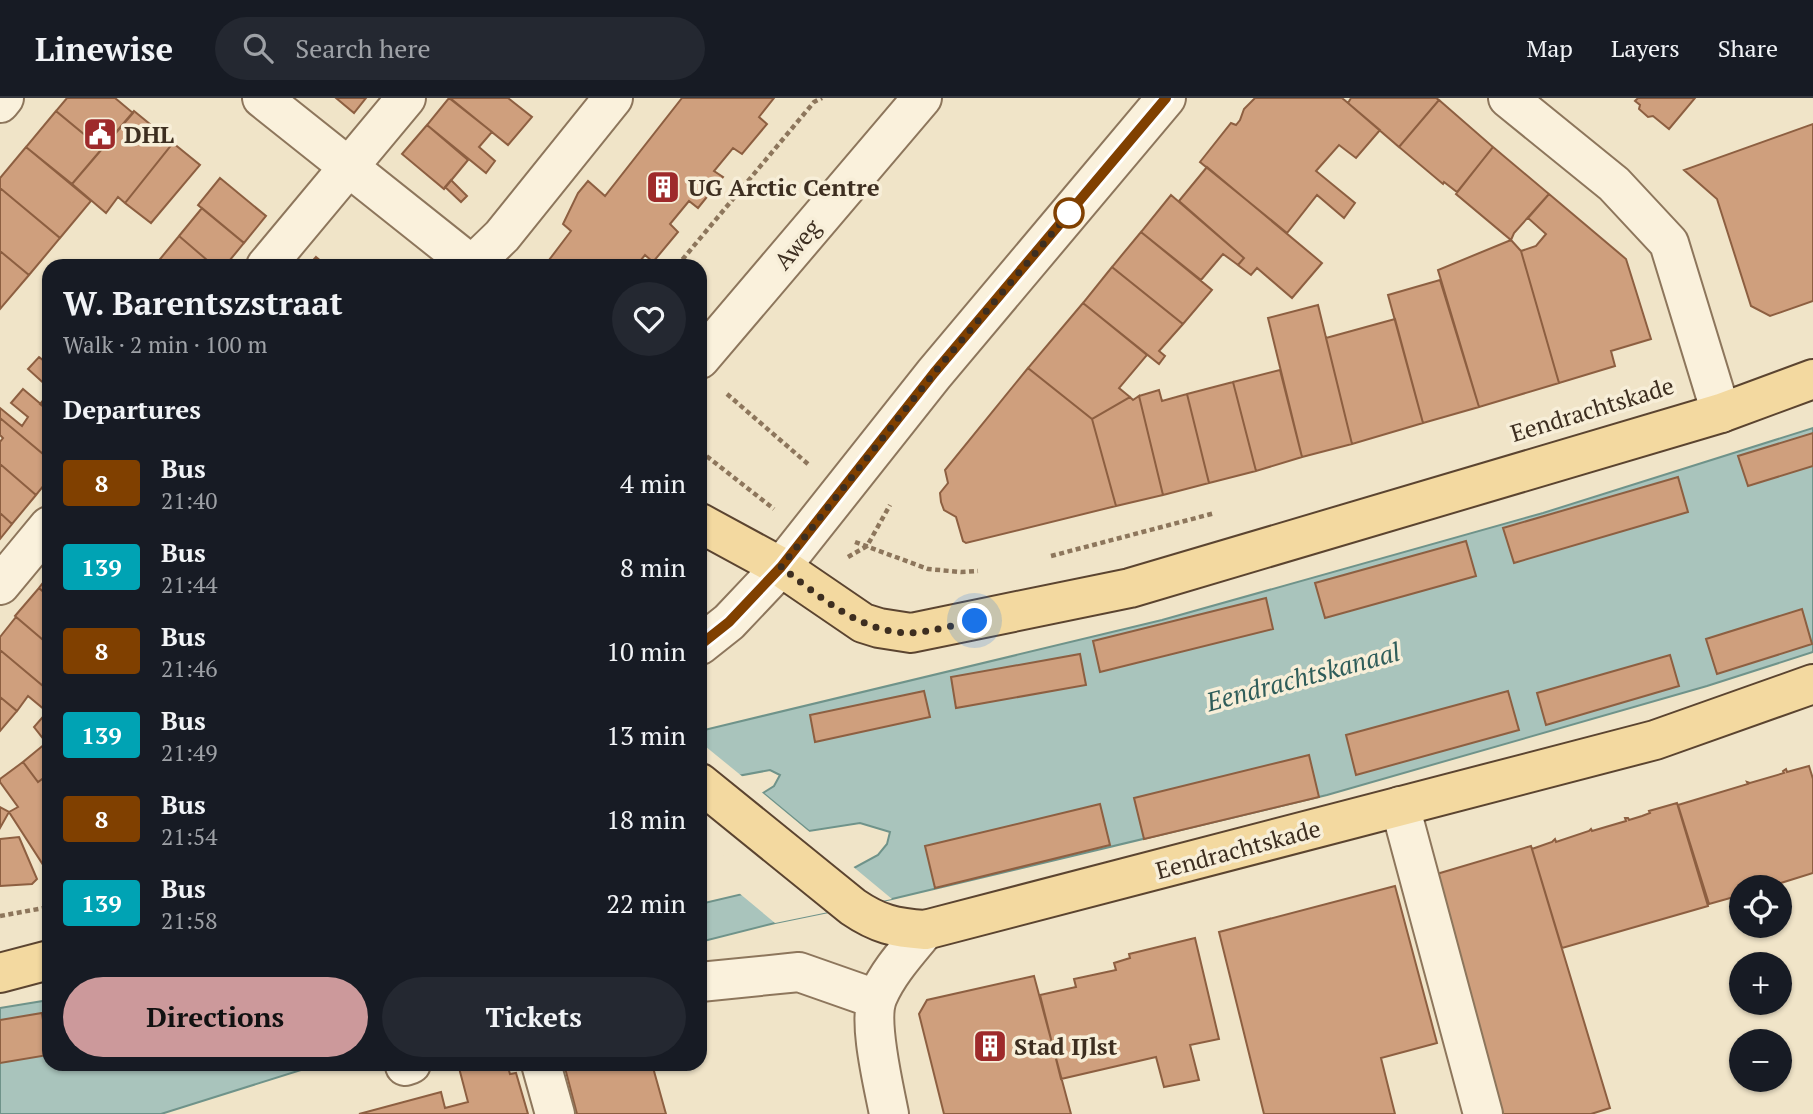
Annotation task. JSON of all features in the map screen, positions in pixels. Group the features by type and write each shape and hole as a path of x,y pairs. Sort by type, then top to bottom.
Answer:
{"main road":[{"name":"Eendrachtskade","path":"707,527 781,567 863,623 911,633 1130,588 1721,413 1813,379"},
{"name":"Eendrachtskade","path":"707,789 853,907 883,925 925,930 1655,740 1813,684"},
{"path":"0,948 42,948"},
{"path":"0,973 42,962"}],"street":[{"path":"0,103 4,98"},
{"path":"262,98 464,259"},
{"path":"272,259 406,98"},
{"path":"480,259 502,236 613,98"},
{"name":"Aweg","path":"710,373 922,98"},
{"path":"707,639 729,622 781,567 934,373 1166,98"},
{"path":"1508,98 1614,184 1669,243 1721,413"},
{"path":"0,584 42,534"},
{"path":"1400,806 1483,1114"},
{"path":"889,1114 875,1040 876,999 896,966 925,930"},
{"path":"707,981 799,972 876,999"},
{"path":"543,1071 555,1114"}],"path":[{"path":"683,259 814,102 822,98"},
{"path":"710,373 842,492 885,513"},
{"path":"707,456 794,524 867,545 928,569 984,571"},
{"path":"1049,557 1221,512"},
{"path":"0,916 42,908"}],"water":[{"name":"Eendrachtskanaal","path":"1813,428 1813,652 1707,686 1327,795 707,940 707,902 854,868 878,855 887,844 890,832 860,823 809,831 763,793 774,786 780,775 770,770 707,782 707,729 1162,620 1543,513"},
{"path":"42,1001 42,1071 298,1071 161,1114 0,1114 0,1008"}],"pier":[{"path":"707,748 743,777 707,785"},
{"path":"759,790 812,834 707,860 707,802"},
{"path":"851,865 892,899 775,923 739,893"}],"building":[{"path":"67,98 115,98 133,113 102,149 56,111"},
{"path":"336,98 366,98 354,113"},
{"path":"449,98 492,132 479,147 495,161 486,173 427,125"},
{"path":"450,98 508,98 532,117 508,145"},
{"name":"UG Arctic Centre","path":"682,98 774,98 759,117 767,124 742,154 733,148 714,171 723,177 698,208 689,201 670,224 678,232 656,259 650,259 645,255 642,259 550,259 571,231 563,224 578,193 588,181 605,196"},
{"path":"1255,98 1342,98 1380,130 1356,158 1339,145 1316,171 1355,203 1344,218 1317,195 1287,233 1200,162 1231,123 1236,125 1244,109"},
{"path":"1351,98 1439,100 1399,147 1348,103"},
{"path":"1638,98 1695,98 1669,129 1639,109 1640,105 1635,101"},
{"path":"1439,100 1493,147 1457,192 1444,182 1443,184 1399,147"},
{"path":"56,111 102,149 72,184 26,147"},
{"path":"134,111 173,143 125,203 118,197 106,213 72,184"},
{"path":"1813,124 1813,301 1770,316 1751,306 1717,199 1684,170"},
{"path":"427,125 468,160 444,189 402,154"},
{"path":"173,143 200,165 151,223 125,203"},
{"path":"26,147 91,201 60,238 0,188 0,178"},
{"path":"1493,147 1549,194 1514,233 1511,240 1456,194"},
{"path":"1207,167 1322,263 1292,298 1257,268 1251,275 1238,265 1244,258 1179,201"},
{"path":"220,178 266,216 244,243 198,205"},
{"path":"451,180 467,196 461,202 445,187"},
{"path":"0,188 60,238 29,275 0,251"},
{"path":"1549,194 1626,259 1651,339 1611,351 1615,366 1559,383 1521,251 1536,246 1546,234 1528,218"},
{"path":"1171,195 1244,258 1238,265 1223,254 1201,280 1141,232"},
{"path":"202,208 244,243 231,259 206,259 179,236"},
{"path":"1141,232 1212,290 1183,324 1112,267"},
{"path":"179,236 206,259 160,259"},
{"path":"1511,240 1521,251 1559,383 1479,407 1438,270"},
{"path":"0,251 29,275 0,309"},
{"path":"1112,267 1183,324 1159,351 1165,356 1159,364 1083,303"},
{"path":"1440,280 1479,407 1423,423 1388,295"},
{"path":"1083,303 1147,355 1119,388 1130,397 1092,419 1028,368"},
{"path":"1318,305 1352,444 1302,457 1268,318"},
{"path":"1395,319 1423,423 1352,444 1326,338"},
{"path":"39,357 42,359 42,382 28,369"},
{"path":"1028,368 1092,419 1116,506 966,543 956,517 944,510 941,502 940,493 948,483 945,470"},
{"path":"1280,370 1302,457 1256,471 1233,382"},
{"path":"1233,382 1256,471 1209,483 1187,394"},
{"path":"23,389 42,405 42,453 0,418 0,408 22,426 28,417 11,403"},
{"path":"1159,390 1162,401 1187,394 1209,483 1163,495 1139,396"},
{"path":"1139,396 1163,495 1116,506 1092,419 1130,397 1133,400"},
{"path":"0,418 42,453 42,488 36,495 0,464 0,442 3,438 0,435"},
{"path":"1813,433 1813,466 1748,486 1738,456"},
{"path":"0,464 36,495 12,524 0,513"},
{"path":"1678,477 1688,512 1514,563 1503,528"},
{"path":"0,513 12,524 0,539"},
{"path":"1466,541 1476,576 1325,618 1315,583"},
{"path":"39,588 42,591 42,639 15,616"},
{"path":"1266,598 1273,629 1100,672 1093,641"},
{"path":"1802,609 1812,644 1717,674 1706,639"},
{"path":"16,617 42,639 42,685 0,650 0,637"},
{"path":"0,650 42,685 42,708 28,696 17,711 0,697"},
{"path":"1080,654 1086,685 956,708 951,677"},
{"path":"1670,655 1679,686 1546,725 1537,693"},
{"path":"924,691 930,717 815,742 810,715"},
{"path":"1508,691 1519,730 1356,775 1346,735"},
{"path":"0,697 17,711 0,731"},
{"path":"42,718 42,737 34,727"},
{"path":"42,746 42,779 38,782 23,762"},
{"path":"1309,755 1319,797 1144,839 1134,798"},
{"path":"23,762 38,782 42,779 42,863 9,812 18,807 0,779"},
{"path":"1809,766 1813,779 1813,873 1792,880 1792,875 1729,875 1729,898 1709,904 1678,805 1784,773 1786,769 1787,772"},
{"path":"1677,803 1708,906 1562,948 1532,849 1555,839 1556,842"},
{"path":"1100,804 1110,845 935,888 925,846"},
{"path":"0,807 9,812 0,828"},
{"path":"19,837 37,879 32,884 0,886 0,839"},
{"path":"1531,846 1610,1108 1591,1114 1503,1114 1430,876"},
{"path":"1395,886 1437,1043 1381,1058 1395,1114 1264,1114 1219,932"},
{"path":"1195,938 1219,1039 1190,1045 1199,1080 1164,1087 1156,1057 1061,1079 1040,995 1076,987 1074,979 1116,970 1114,963 1130,958 1129,954"},
{"name":"Stad IJlst","path":"1034,976 1071,1114 944,1114 919,1014 927,1000"},
{"path":"42,1013 42,1056 0,1063 0,1020"},
{"path":"460,1071 509,1071 510,1074 516,1073 528,1114 359,1114 441,1092 445,1108 468,1102"},
{"path":"566,1071 654,1071 666,1114 577,1114"}],"bus line":[{"name":"8","path":"707,639 729,622 781,567 934,373 1166,98"}],"place":[{"name":"DHL","path":"100,134"},
{"name":"UG Arctic Centre","path":"663,187"},
{"name":"Stad IJlst","path":"990,1046"}],"route":[{"path":"975,621 911,633 878,628 849,615 781,567 934,373 1077,204 1069,213"}]}
